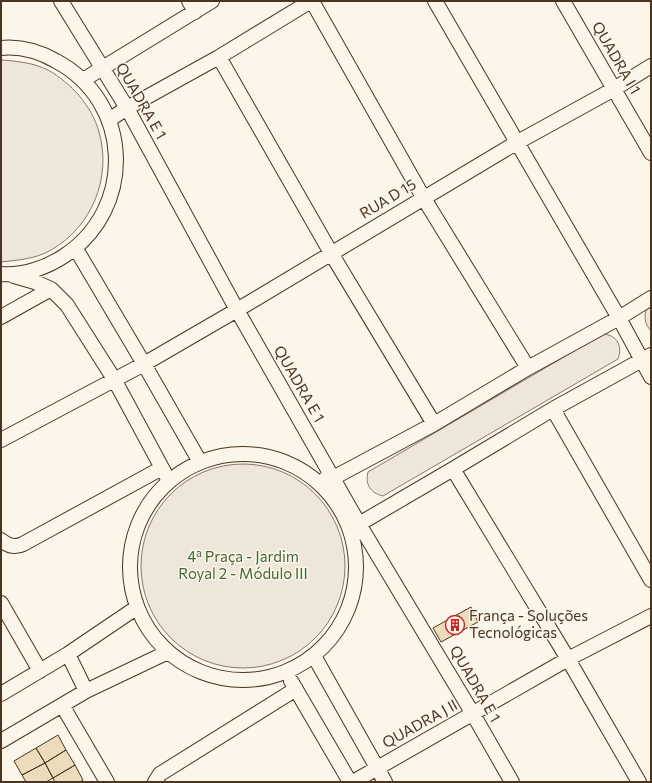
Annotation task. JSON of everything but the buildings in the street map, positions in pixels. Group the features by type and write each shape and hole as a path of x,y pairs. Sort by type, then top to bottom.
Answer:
{"street":[{"name":"QUADRA E 1","path":"61,1 127,108 237,310 333,478 355,528 473,714 512,782"},
{"path":"83,80 102,69 192,6 212,1"},
{"path":"109,120 127,108 219,57 311,1 423,197 528,368"},
{"path":"435,1 516,143 619,318 646,358 651,377"},
{"name":"QUADRA I 1","path":"563,1 651,153"},
{"path":"1,48 28,50 48,56 67,66 83,80 94,92 109,120 117,154 113,190 99,222 76,249 55,262 32,271 4,274"},
{"path":"219,57 331,253 434,424"},
{"name":"RUA D 15","path":"1,440 144,364 237,310 423,197 516,143 614,89 651,66"},
{"path":"76,249 200,462"},
{"path":"4,274 35,282 51,289 67,305 114,379 169,481"},
{"path":"1,317 51,289"},
{"path":"317,481 333,478 434,424 528,368 619,318 651,298"},
{"path":"355,528 552,409 646,358"},
{"path":"552,409 651,580"},
{"path":"240,453 281,460 317,481 355,528 356,565 352,599 337,631 314,656 300,665 286,672 255,680 224,679 194,669 168,652 152,633 136,608 131,579 133,545 144,513 169,481 200,462 240,453"},
{"path":"1,540 5,544 11,546 23,544 162,468"},
{"path":"453,469 568,659 639,782"},
{"path":"1,603 40,671"},
{"path":"1,694 68,654 136,608"},
{"name":"QUADRA J II","path":"354,782 568,659 651,616"},
{"path":"1,740 86,692 168,652"},
{"path":"68,654 86,692"},
{"path":"314,656 385,782"},
{"path":"286,672 350,782"},
{"path":"156,782 160,774 296,689"},
{"path":"62,705 107,782"}],"green space":[{"path":"1,60 25,63 48,70 57,75 80,96 96,122 102,149 103,166 95,199 88,214 78,228 65,240 45,253 27,259 1,262"},
{"path":"651,307 651,331 646,324 645,316 646,310"},
{"path":"603,334 612,336 618,342 620,350 618,359 383,496 375,493 368,484 368,472"},
{"name":"4ª Praça - Jardim Royal 2 - Módulo III","path":"243,464 263,466 291,476 308,487 322,501 337,527 343,546 345,566 343,586 333,614 322,631 308,645 282,660 263,666 243,668 223,666 195,656 178,645 164,631 149,605 143,586 141,566 143,546 153,518 164,501 178,487 204,472 223,466"}],"place":[{"name":"França - Soluções Tecnológicas","path":"455,625"}]}
